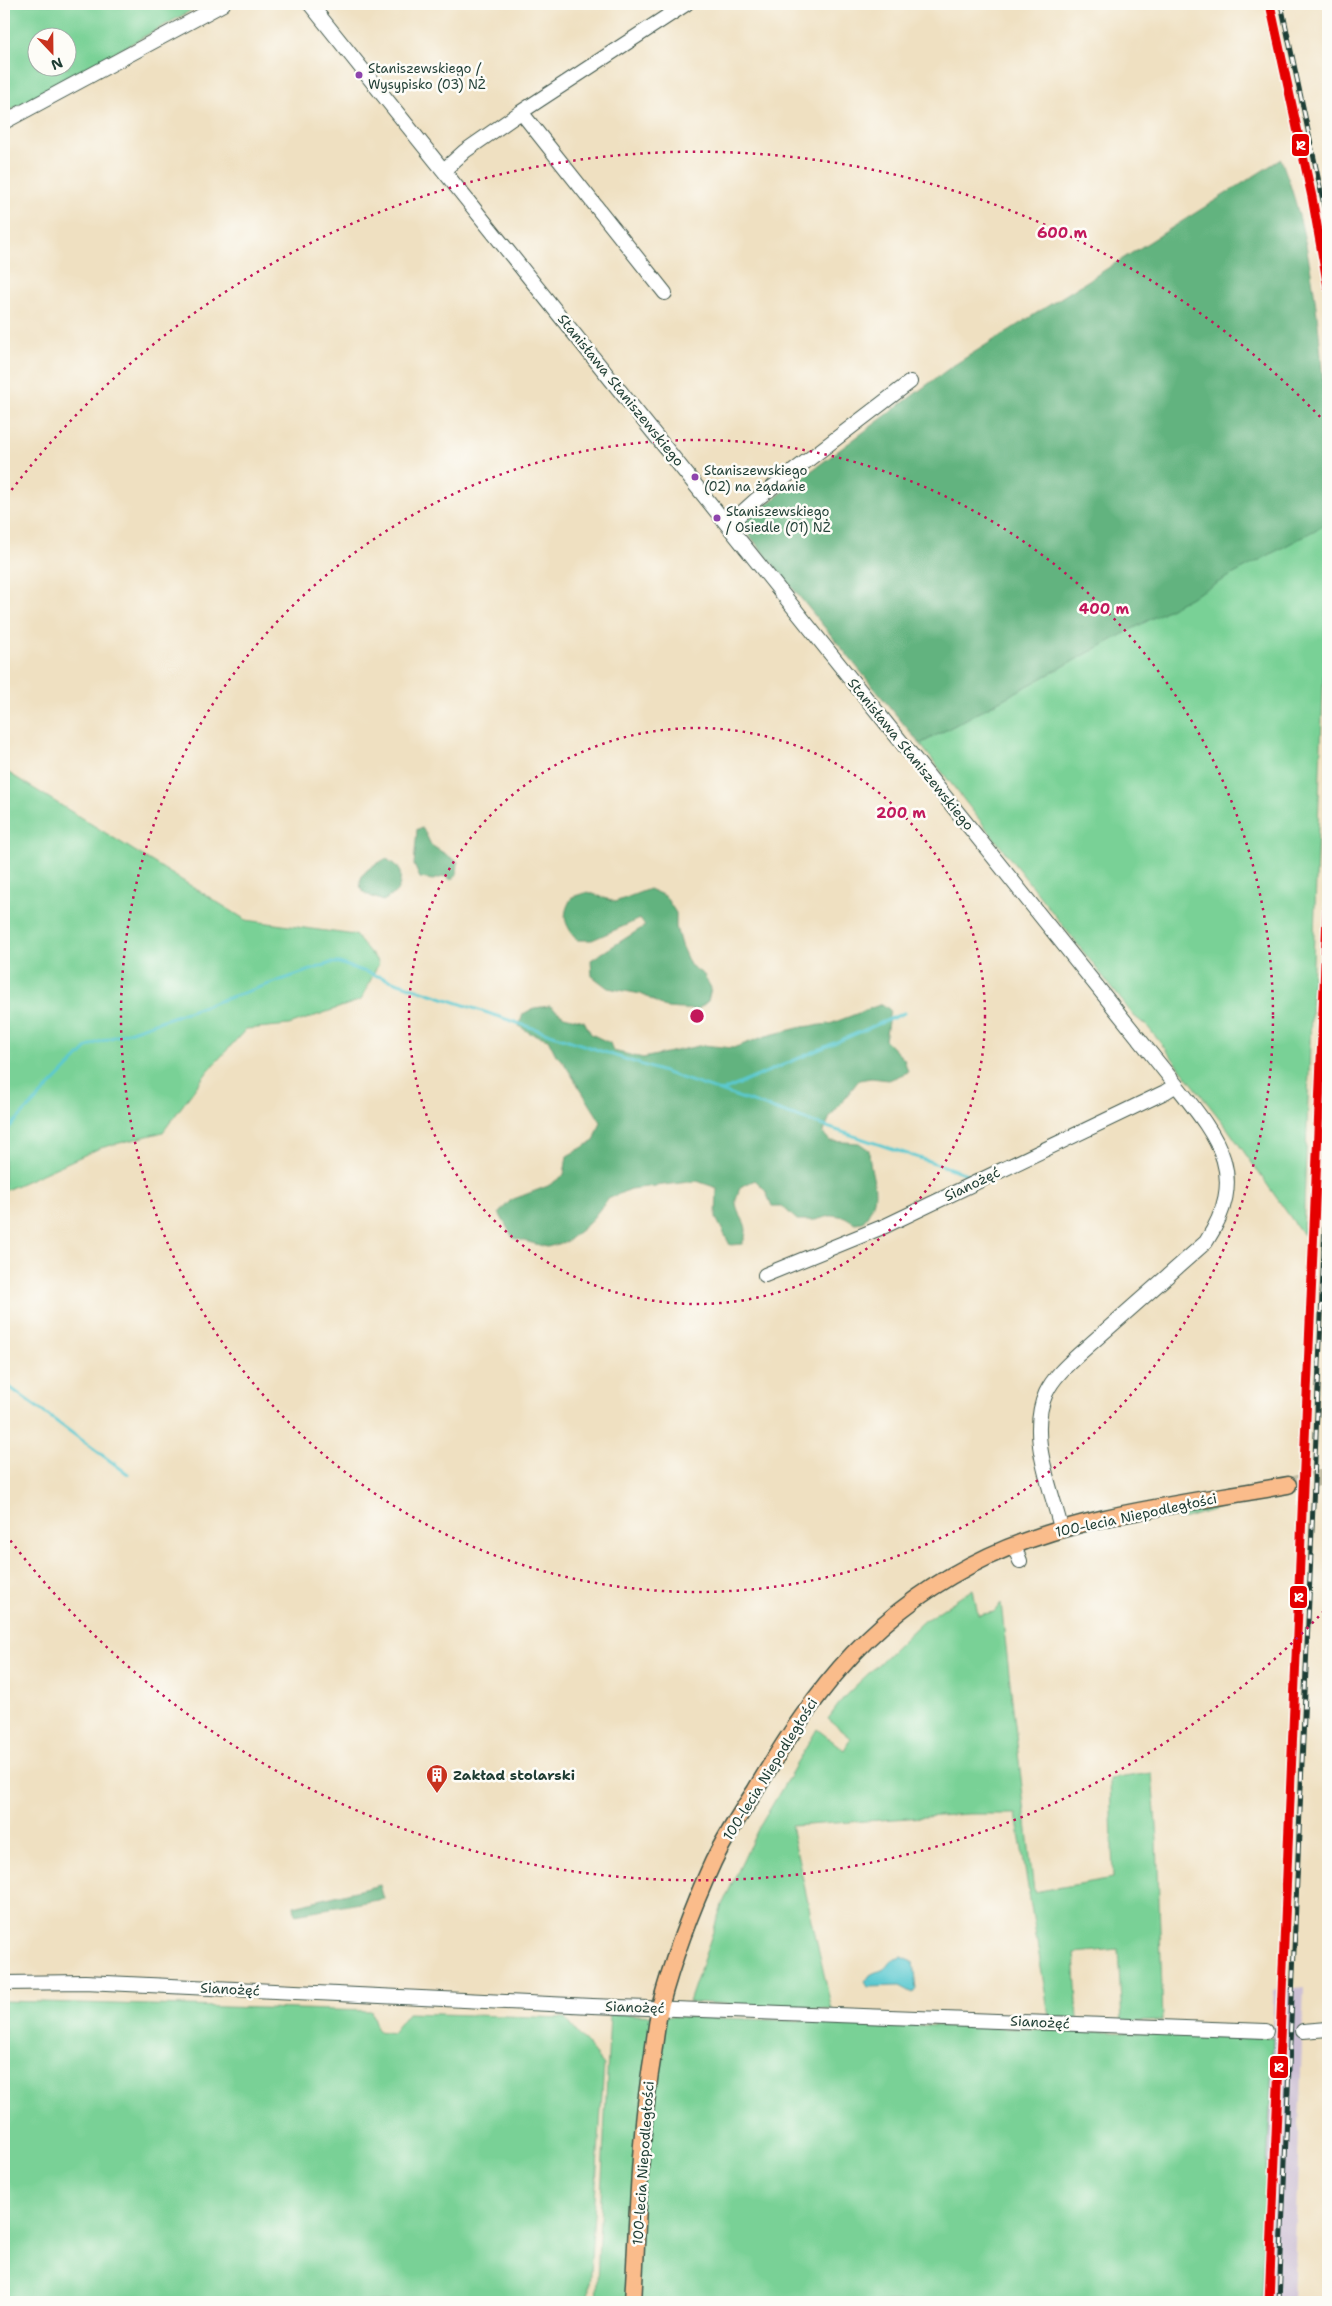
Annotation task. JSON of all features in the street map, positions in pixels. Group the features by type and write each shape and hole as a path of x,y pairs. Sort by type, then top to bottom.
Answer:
{"main road":[{"name":"100-lecia Niepodległości","path":"633,2302 643,2136 648,2085 660,2008 689,1921 714,1861 804,1711 851,1656 911,1600 967,1567 1061,1528 1288,1485"}],"street":[{"path":"4,122 223,4"},
{"name":"Stanisława Staniszewskiego","path":"310,4 1176,1085 1204,1121 1220,1148 1227,1175 1226,1200 1219,1221 1206,1242 1078,1354 1059,1373 1046,1394 1039,1425 1042,1454 1061,1528"},
{"path":"444,170 465,151 521,112 686,4"},
{"path":"521,112 665,293"},
{"path":"728,525 757,499 910,382"},
{"name":"Sianożęć","path":"765,1275 885,1226 1165,1092 1176,1085"},
{"path":"1014,1546 1020,1561"},
{"name":"Sianożęć","path":"4,1983 85,1982 660,2008 1266,2031"},
{"path":"1303,2031 1328,2029"}],"shaded area":[{"path":"1304,1987 1293,2302 1258,2302 1274,1990"}],"green space":[{"path":"4,4 203,4 78,73 78,28 28,28 28,78 69,78 4,114"},
{"path":"1281,159 1295,202 1306,247 1320,338 1328,523 920,744 740,524 951,367"},
{"path":"1328,522 1303,1235 1227,1128 1148,1027 1134,1016 920,744"},
{"path":"4,770 246,920 355,935 379,963 361,1000 289,1025 246,1029 208,1071 163,1132 100,1148 4,1191"},
{"path":"423,828 431,845 458,862 457,875 451,880 446,876 433,880 420,878 414,865 417,829"},
{"path":"387,859 400,869 400,885 393,894 383,901 366,894 360,884 363,874 367,870"},
{"path":"649,889 665,896 676,913 676,927 681,945 690,965 704,975 711,988 708,1001 697,1010 667,1008 641,994 608,988 592,976 591,960 645,926 640,919 592,940 577,940 567,924 565,914 572,897 588,892 615,902"},
{"path":"882,1004 890,1010 885,1040 904,1059 908,1072 889,1080 871,1078 859,1080 830,1117 823,1133 830,1141 859,1143 869,1150 875,1194 870,1212 863,1222 855,1223 845,1217 834,1215 815,1220 797,1220 782,1206 772,1206 765,1190 755,1180 740,1187 736,1203 744,1222 745,1237 742,1244 730,1245 716,1218 717,1188 697,1181 630,1189 608,1199 588,1224 566,1242 547,1247 513,1238 499,1213 511,1200 548,1186 564,1175 567,1156 594,1141 601,1122 564,1063 556,1055 548,1039 530,1033 519,1026 523,1014 534,1008 550,1006 564,1016 584,1021 591,1034 610,1043 613,1051 643,1058 703,1045 733,1048 766,1036 802,1027 830,1024"},
{"path":"1248,1499 1177,1520 1176,1516 1191,1508"},
{"path":"973,1589 978,1615 994,1612 1001,1603 1034,1892 1113,1878 1110,1779 1152,1773 1157,1839 1163,2021 1122,2022 1118,1949 1074,1953 1078,2019 1049,2016 1016,1814 968,1814 791,1826 832,2010 689,2002 722,1905 757,1831 817,1729 844,1750 851,1738 828,1719 844,1697 921,1623"},
{"path":"380,1885 384,1899 295,1914 294,1906"},
{"path":"4,2001 371,2011 378,2031 392,2033 408,2013 565,2018 604,2065 588,2302 4,2302"},
{"path":"610,2014 1273,2038 1261,2302 596,2302"}],"water":[{"path":"902,1957 913,1962 916,1989 913,1993 900,1986 868,1987 865,1982 870,1975 884,1969 892,1960"}],"waterway":[{"path":"4,1133 88,1047 331,963 339,963 973,1176"},
{"path":"723,1091 904,1013"},
{"path":"4,1383 128,1474"}],"tunnel":[{"path":"1288,1485 1328,1476"}],"railway":[{"path":"1281,4 1328,224"},
{"path":"1279,2302 1328,1154"}],"transit line":[{"name":"R","path":"1270,4 1312,197 1328,287"},
{"name":"R","path":"1269,2302 1328,892"}],"place":[{"name":"Staniszewskiego / Wysypisko (03) NŻ","path":"359,75"},
{"name":"Staniszewskiego (02) na żądanie","path":"695,477"},
{"name":"Staniszewskiego / Osiedle (01) NŻ","path":"717,518"},
{"name":"Zakład stolarski","path":"437,1794"}]}
